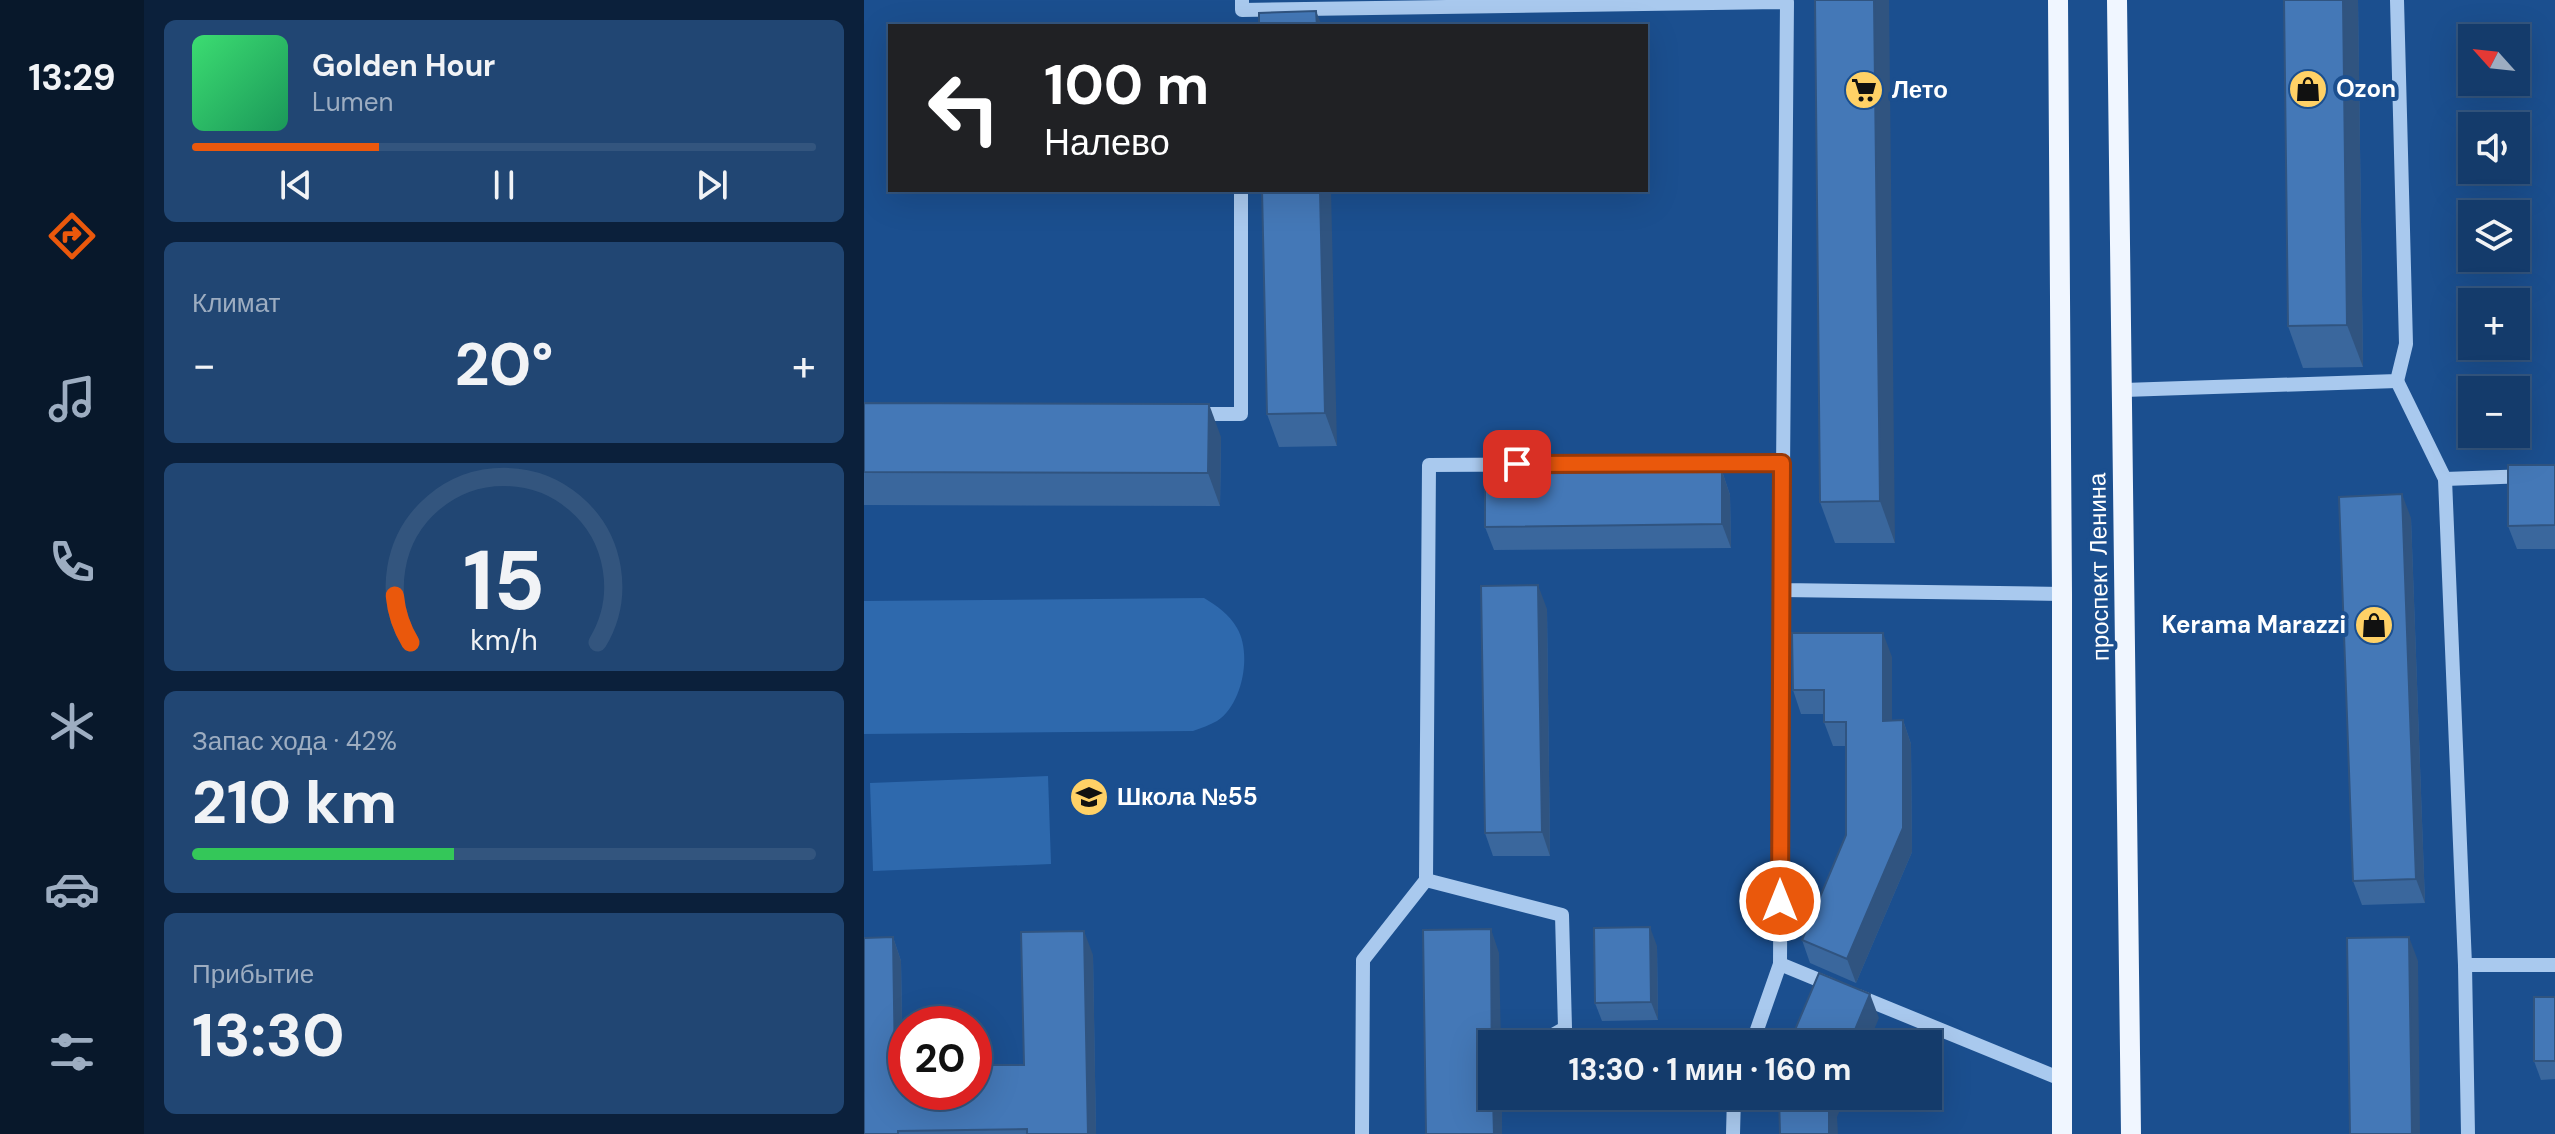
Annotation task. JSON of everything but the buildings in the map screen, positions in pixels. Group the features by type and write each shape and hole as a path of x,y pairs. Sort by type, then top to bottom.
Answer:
{"main road":[{"name":"проспект Ленина","path":"2058,0 2062,1134"},
{"name":"проспект Ленина","path":"2117,0 2131,1134"}],"lane":[{"path":"2397,0 2406,344 2397,381 2445,479 2465,965 2468,1134"},
{"path":"1242,5 1787,2 1780,964 1757,1030"},
{"path":"1178,414 1241,414 1241,192"},
{"path":"2124,390 2397,381"},
{"path":"1362,1134 1363,960 1426,880 1429,465 1782,463"},
{"path":"2445,479 2555,475"},
{"path":"1782,590 2062,594"},
{"path":"1426,880 1562,915 1565,1028 1562,1030"},
{"path":"1780,964 2061,1079"},
{"path":"2465,965 2555,965"},
{"path":"1733,1134 1734,1110"}],"shaded area":[{"path":"1204,598 1226,614 1237,628 1242,638 1244,664 1239,691 1226,713 1217,721 1193,731 864,734 864,601"},
{"path":"1048,776 1051,864 873,871 870,783"}],"place":[{"name":"Ozon","path":"2308,89"},
{"name":"Лето","path":"1864,90"},
{"name":"Kerama Marazzi","path":"2374,625"},
{"name":"Школа №55","path":"1089,797"}],"route":[{"path":"1517,464 1782,463 1780,901"}]}
